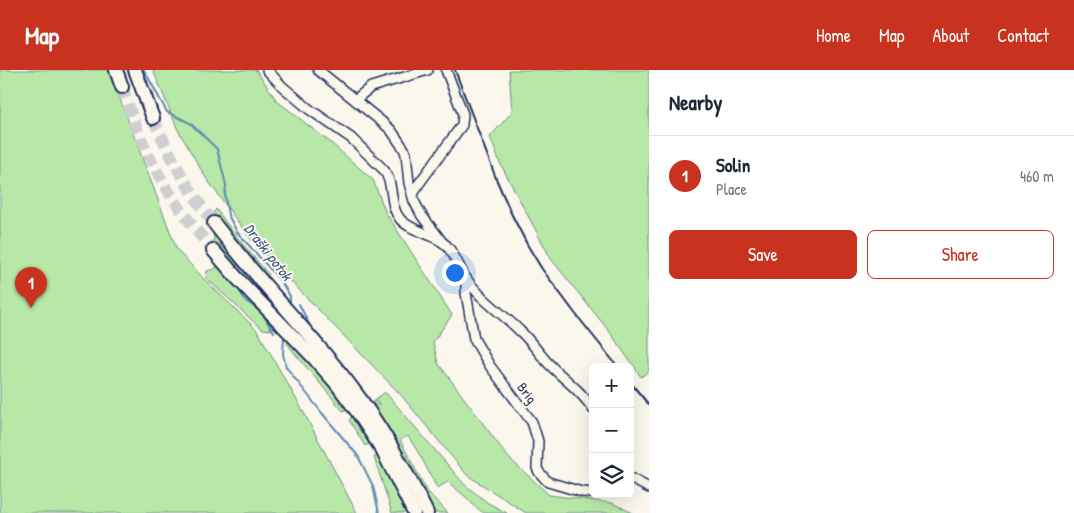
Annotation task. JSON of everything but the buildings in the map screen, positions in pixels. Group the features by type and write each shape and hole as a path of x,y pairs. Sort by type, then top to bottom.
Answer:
{"highway":[{"path":"116,70 122,87"},
{"path":"135,70 153,118"},
{"path":"214,223 354,390 396,454 427,513"},
{"path":"212,250 335,382 381,448 414,513"}],"street":[{"name":"Brig","path":"267,70 283,87 309,109 351,138 383,169 387,174 393,204 401,220 409,226 441,241"},
{"name":"Brig","path":"318,70 356,99 386,126 401,143 406,154 408,175 417,209 441,241 449,248 466,278 480,294 525,336 548,363 577,389 592,408"},
{"path":"356,99 371,88 428,70"},
{"path":"413,195 418,185 462,125 463,114 446,70"},
{"name":"Brig","path":"466,278 467,302 474,338 490,366 532,422 538,441 538,472 548,482 582,492 589,492"},
{"path":"634,480 649,488"}],"green space":[{"path":"0,70 109,70 177,250 257,330 303,411 357,513 0,513"},
{"path":"153,70 256,70 277,101 331,143 373,180 386,213 452,315 433,342 438,363 508,457 549,495 612,503 633,513 526,513 467,475 400,394 252,241 206,178 178,130"},
{"path":"509,70 649,70 649,371 641,377 634,367 634,363 631,363 609,331 551,259 500,163 490,137 512,112"},
{"path":"216,209 269,275 268,277 222,221 220,222 215,216 214,212"},
{"path":"212,231 239,261 235,268 213,242"},
{"path":"217,266 236,286 245,301 262,313 271,330 263,329 255,323 206,278 207,271 215,269"},
{"path":"288,340 292,344 294,343 336,390 372,442 365,446 349,420 352,417 355,419 348,408 343,411 292,350 287,343"},
{"path":"386,393 464,484 488,503 507,513 484,513 448,482 437,488 408,436 400,440 427,491 448,513 434,513 397,441 372,404 380,405 377,402 372,402"},
{"path":"380,454 408,513 392,513 374,457"}],"waterway":[{"name":"Draški potok","path":"144,70 167,112 190,123 217,149 226,185 225,196 228,215 237,232 280,280 290,296 290,302"},
{"path":"238,287 246,301 260,310"},
{"path":"299,304 310,326"},
{"path":"263,313 274,332"},
{"path":"313,330 337,359"},
{"name":"Draški potok","path":"284,337 283,354 286,367 358,456 373,486 379,513"},
{"path":"384,423 394,438"}],"tunnel":[{"path":"122,87 139,134 156,170 182,212 213,250"},
{"path":"153,118 180,173 214,223"}],"railway":[{"path":"455,70 497,181 528,246 542,269 615,363"},
{"path":"634,387 649,405"}],"place":[{"name":"Solin","path":"31,308"}]}
